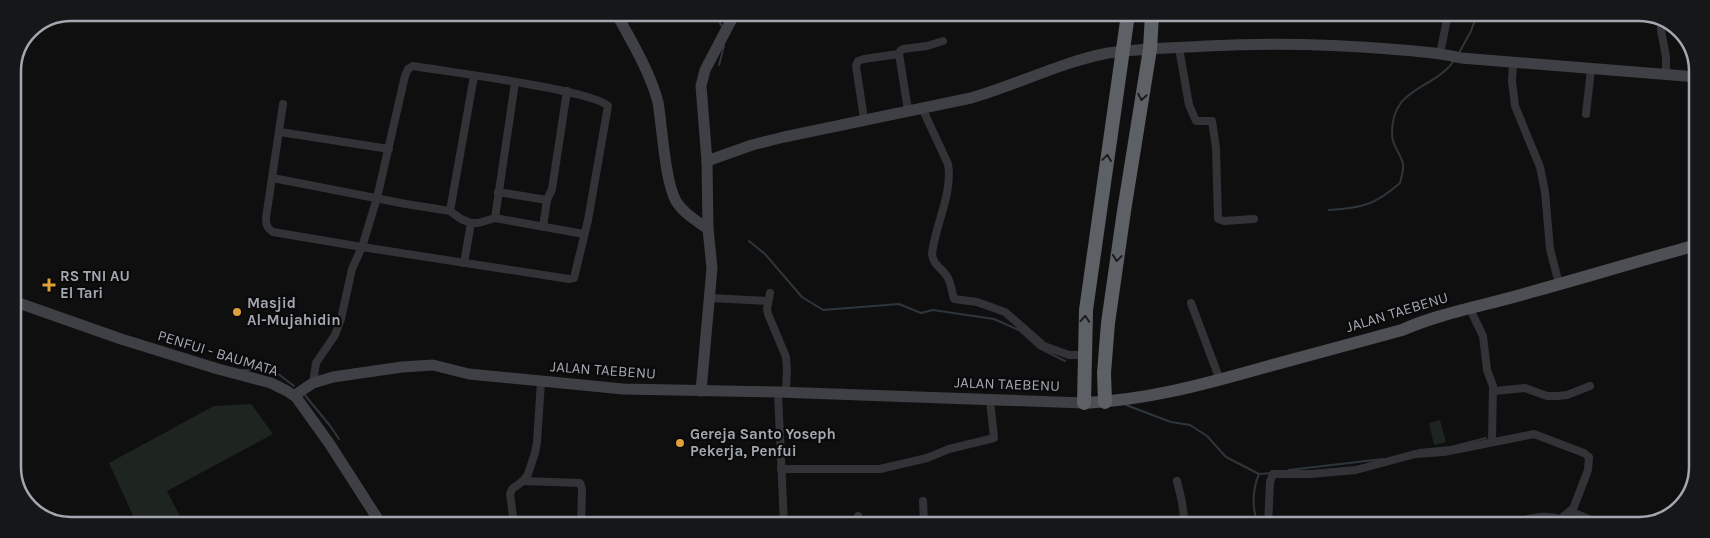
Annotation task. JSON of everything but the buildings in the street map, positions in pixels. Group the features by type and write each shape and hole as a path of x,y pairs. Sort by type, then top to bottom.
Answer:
{"highway":[{"path":"1084,403 1086,310 1127,21"},
{"path":"1110,402 1104,373 1109,314 1150,49 1152,21"}],"main road":[{"name":"JALAN TAEBENU","path":"1084,403 1137,398 1181,390 1220,380 1402,330 1418,322 1470,307 1529,293 1689,247"}],"street":[{"path":"620,21 655,90 671,189 677,202 691,217 708,229"},
{"path":"701,391 712,268 708,229 707,161 702,107 702,78 731,21"},
{"path":"1443,54 1447,21"},
{"path":"1661,26 1666,57 1666,75"},
{"path":"908,110 900,51 944,41"},
{"path":"707,161 768,141 980,96 1056,68 1108,53 1150,49 1253,44 1334,45 1443,54 1461,58 1689,76"},
{"path":"1179,48 1191,111 1196,121 1212,122 1216,156 1218,219 1224,221 1254,219"},
{"path":"864,120 856,66 858,61 899,54"},
{"path":"1514,62 1512,81 1515,106 1540,167 1545,192 1550,249 1558,284"},
{"path":"283,104 266,218 269,230 362,247 569,279 574,278 576,273 609,110 606,103 567,91 413,66 408,69 377,198 362,247 352,269 341,320 335,335 316,364 313,383"},
{"path":"1586,114 1591,69"},
{"path":"450,210 474,76"},
{"path":"495,218 515,83"},
{"path":"543,226 547,200 552,189 567,91"},
{"path":"922,108 948,164 950,174 932,254 935,264 949,278 954,299 976,302 1005,312 1044,346 1069,355 1084,355"},
{"path":"280,132 389,149"},
{"path":"272,178 450,210 464,221 472,223 495,218 584,234"},
{"path":"498,192 547,200"},
{"path":"464,263 472,223"},
{"path":"709,298 769,297 767,308 769,321 786,357 787,369 782,392 781,469 784,517"},
{"path":"1191,303 1220,380"},
{"name":"PENFUI - BAUMATA","path":"21,304 121,339 271,383 287,391 299,394 377,517"},
{"path":"1470,307 1483,336 1487,370 1494,391 1492,442"},
{"name":"JALAN TAEBENU","path":"299,394 313,383 360,372 433,365 469,374 623,389 782,392 1084,403"},
{"path":"513,517 510,494 512,489 523,481 532,464 537,442 541,382"},
{"path":"1494,391 1521,388 1536,390 1547,396 1557,396 1567,395 1590,386"},
{"path":"781,469 880,469 927,458 949,449 994,438 990,400"},
{"path":"1268,517 1272,475 1339,473 1424,452 1444,452 1534,434 1587,455 1589,461 1588,470 1575,504 1565,517"},
{"path":"523,481 580,483 582,489 581,517"},
{"path":"1177,482 1184,517"},
{"path":"921,517 923,502"},
{"path":"1570,511 1584,517"},
{"path":"1541,517 1556,517"}],"shaded area":[{"path":"251,404 273,434 167,491 180,517 134,517 109,463 214,406"},
{"path":"1440,420 1446,442 1434,445 1429,423"}],"waterway":[{"path":"719,21 723,28"},
{"path":"1459,53 1475,21"},
{"path":"719,65 724,46"},
{"path":"1329,210 1368,204 1383,196 1400,183 1403,164 1393,142 1392,135 1393,119 1398,107 1405,98 1445,71 1454,61"},
{"path":"749,241 765,254 802,297 823,310 899,304 921,313 933,310 994,319 1019,330 1039,348 1065,361"},
{"path":"242,370 273,370 294,386"},
{"path":"304,394 339,439"},
{"path":"1126,405 1171,422 1190,425 1207,436 1226,457 1259,474"},
{"path":"1419,450 1451,447 1486,438"},
{"path":"1289,470 1383,459"},
{"path":"1256,517 1254,499 1255,486 1259,474 1272,473"}],"place":[{"name":"RS TNI AU El Tari","path":"49,285"},
{"name":"Masjid Al-Mujahidin","path":"237,312"},
{"name":"Gereja Santo Yoseph Pekerja, Penfui","path":"680,443"}]}
